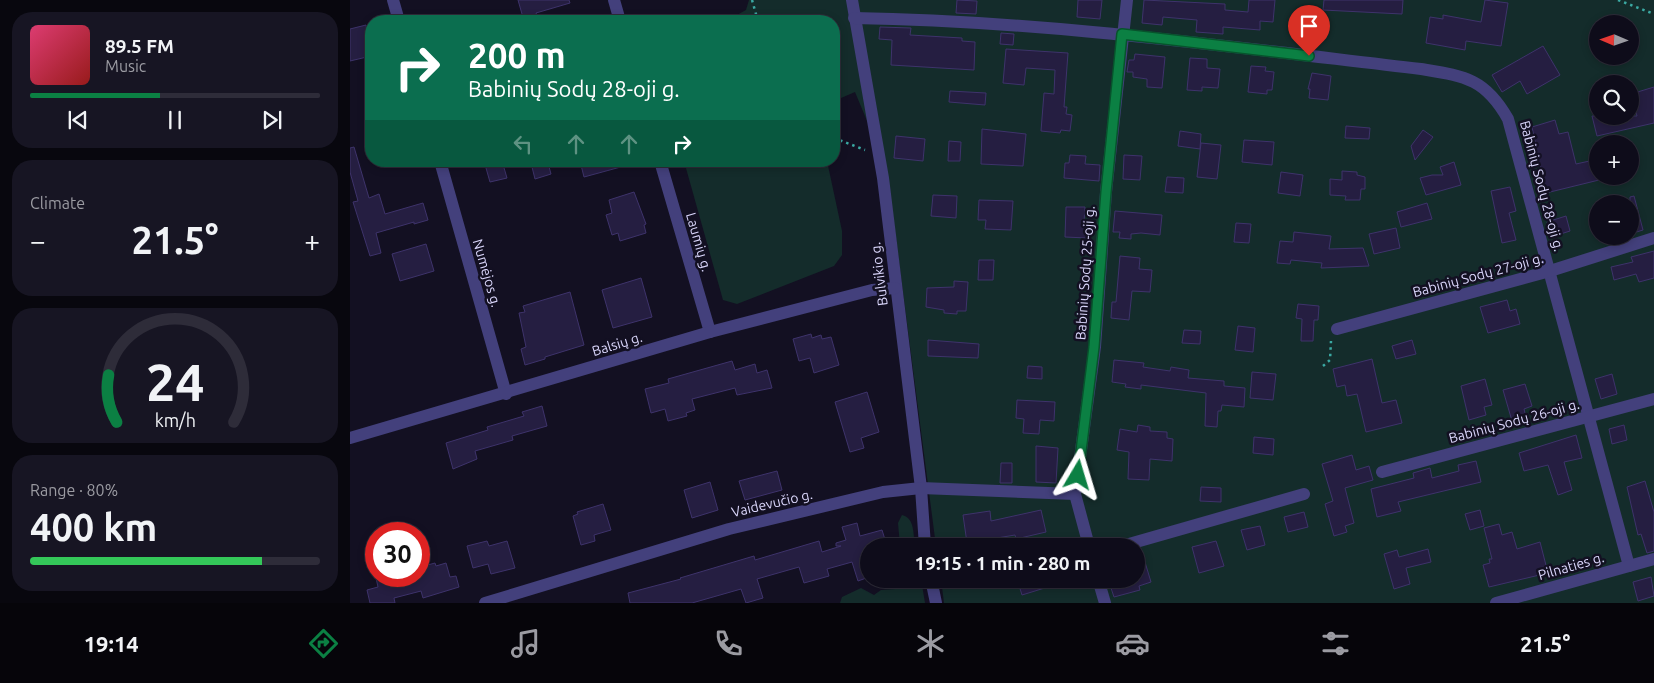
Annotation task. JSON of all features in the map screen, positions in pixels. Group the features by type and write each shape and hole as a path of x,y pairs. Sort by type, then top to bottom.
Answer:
{"street":[{"path":"393,0 398,15"},
{"path":"614,0 618,15"},
{"name":"Bulvikio g.","path":"852,0 883,178 924,538"},
{"name":"Babinių Sodų 25-oji g.","path":"1086,538 1075,494 1094,347 1106,192 1127,0"},
{"name":"Babinių Sodų 28-oji g.","path":"854,18 949,20 1122,34 1421,69 1452,74 1479,83 1500,104 1508,118 1629,566"},
{"name":"Numėjos g.","path":"442,167 506,394"},
{"name":"Laumių g.","path":"662,167 710,332"},
{"name":"Babinių Sodų 27-oji g.","path":"1337,329 1550,271 1654,238"},
{"name":"Balsių g.","path":"350,438 506,394 710,332 872,290 895,288"},
{"name":"Babinių Sodų 26-oji g.","path":"1382,472 1654,399"},
{"name":"Vaidevučio g.","path":"485,603 729,529 883,492 920,488 1075,494"},
{"path":"1145,539 1304,494"},
{"name":"Pilnaties g.","path":"1496,603 1533,598 1654,558"},
{"path":"933,588 936,603"},
{"path":"1101,588 1105,603"}],"path":[{"path":"752,0 756,15"},
{"path":"1618,0 1654,14"},
{"path":"840,140 878,155"},
{"path":"1323,366 1330,360 1332,331 1337,329"}],"green space":[{"path":"749,0 1654,0 1654,603 944,603 942,588 1145,588 1145,538 935,538 887,169 855,92 840,98 840,15 737,15 746,10"},
{"path":"686,167 828,167 842,231 842,255 834,266 737,304 723,300"},
{"path":"902,515 909,519 914,538 899,538 898,523"},
{"path":"861,588 874,595 881,590 922,588 925,603 840,603 842,597"}],"building":[{"path":"518,0 569,0 570,3 536,13 537,15 522,15"},
{"path":"957,0 977,1 976,14 956,13"},
{"path":"1078,0 1102,0 1100,19 1077,17"},
{"path":"1144,0 1225,4 1225,10 1248,12 1249,0 1275,0 1273,22 1260,21 1260,30 1223,27 1223,34 1196,32 1197,20 1163,17 1162,25 1142,23"},
{"path":"1324,0 1403,0 1402,14 1323,10"},
{"path":"1485,0 1508,3 1501,46 1466,41 1465,50 1426,43 1430,17 1443,19 1443,15 1481,22"},
{"path":"365,25 365,57 350,61 350,29"},
{"path":"880,27 911,28 910,35 962,38 962,41 975,42 974,70 891,65 892,40 879,39"},
{"path":"1001,33 1014,34 1013,45 1000,44"},
{"path":"1543,46 1560,75 1527,94 1520,81 1502,92 1492,75"},
{"path":"1006,49 1068,53 1064,107 1067,107 1066,114 1072,115 1070,131 1061,130 1060,133 1041,131 1044,93 1054,94 1055,70 1026,68 1024,85 1003,83"},
{"path":"1135,54 1165,57 1162,88 1147,87 1147,79 1133,77 1133,72 1127,72 1129,60 1134,60"},
{"path":"1190,58 1207,59 1207,68 1220,69 1218,88 1202,87 1202,91 1187,90"},
{"path":"1251,66 1266,67 1265,71 1274,72 1272,90 1267,90 1267,94 1248,92"},
{"path":"1312,73 1331,76 1328,100 1309,98 1310,89 1308,89"},
{"path":"1654,87 1654,123 1597,135 1594,125 1639,125 1639,92"},
{"path":"950,91 986,93 985,105 949,102"},
{"path":"1555,120 1559,134 1568,132 1576,164 1589,161 1589,182 1546,193 1532,127"},
{"path":"1346,126 1370,128 1369,139 1345,138"},
{"path":"982,129 1026,134 1023,166 981,164"},
{"path":"1423,130 1433,137 1415,160 1411,146"},
{"path":"1180,131 1201,134 1200,149 1178,146"},
{"path":"896,136 925,139 923,161 894,158"},
{"path":"1244,140 1274,142 1272,165 1242,162"},
{"path":"949,141 961,142 960,161 948,161"},
{"path":"1201,143 1221,145 1217,179 1197,177"},
{"path":"354,147 369,198 379,194 385,214 423,203 428,220 376,233 381,253 370,256 353,202 358,201 350,172 350,148"},
{"path":"1070,155 1086,156 1085,164 1100,165 1099,181 1064,178 1065,163 1069,163"},
{"path":"1124,155 1142,156 1140,180 1123,179"},
{"path":"1454,162 1461,185 1426,195 1420,178 1443,175 1440,167"},
{"path":"486,167 504,167 507,178 490,182"},
{"path":"532,167 549,167 551,174 535,179"},
{"path":"582,167 621,167 584,177"},
{"path":"1342,171 1357,172 1357,175 1365,177 1365,189 1361,189 1360,200 1345,200 1346,196 1330,195 1330,179 1342,180"},
{"path":"1281,172 1303,175 1300,196 1278,193"},
{"path":"1167,177 1184,178 1183,193 1165,192"},
{"path":"1510,187 1516,211 1509,213 1516,240 1502,243 1491,191"},
{"path":"634,192 646,224 644,225 646,233 620,241 618,233 612,235 606,215 612,213 609,200"},
{"path":"933,195 957,196 956,218 931,216"},
{"path":"979,200 1013,201 1011,230 985,229 986,220 978,220"},
{"path":"1427,203 1432,219 1401,227 1397,212"},
{"path":"1066,207 1085,207 1084,222 1088,222 1087,238 1065,237"},
{"path":"1115,211 1162,215 1160,235 1141,233 1131,234 1131,239 1119,238 1120,232 1113,232"},
{"path":"1639,215 1643,230 1639,231"},
{"path":"1566,216 1570,231 1551,237 1547,222"},
{"path":"1236,223 1251,224 1249,243 1234,242"},
{"path":"1396,228 1400,248 1374,254 1369,234"},
{"path":"1294,232 1331,236 1329,249 1363,248 1369,266 1321,268 1322,263 1291,260 1290,264 1277,263 1280,241 1293,242"},
{"path":"426,244 434,271 400,281 392,254"},
{"path":"1654,251 1654,278 1639,282 1636,274 1614,280 1611,267 1633,262 1631,257"},
{"path":"1120,256 1140,258 1139,269 1152,270 1150,292 1132,291 1129,320 1111,318 1112,302 1116,302"},
{"path":"979,260 994,260 993,280 978,280"},
{"path":"641,278 652,317 613,328 602,290"},
{"path":"954,281 968,282 966,311 957,311 957,314 944,313 944,310 926,307 927,288 954,287"},
{"path":"570,292 584,345 525,365 521,349 526,347 519,313 525,312 523,306"},
{"path":"1507,300 1510,311 1516,309 1520,324 1488,333 1480,307"},
{"path":"1298,304 1319,306 1318,320 1314,320 1313,341 1301,341 1302,319 1296,318"},
{"path":"1238,326 1255,328 1253,352 1235,350"},
{"path":"1184,330 1201,331 1200,344 1182,343"},
{"path":"811,334 812,338 821,335 822,339 831,337 839,365 814,373 810,358 799,361 793,339"},
{"path":"928,340 979,344 978,358 928,356"},
{"path":"1412,340 1416,354 1396,359 1392,346"},
{"path":"1372,359 1382,403 1396,400 1402,423 1366,432 1357,394 1347,396 1345,385 1337,387 1333,369"},
{"path":"1114,360 1144,363 1143,367 1170,371 1171,367 1189,370 1188,378 1224,381 1224,386 1245,388 1244,407 1222,405 1221,411 1218,411 1217,427 1205,426 1206,393 1141,385 1141,389 1125,387 1126,384 1112,382"},
{"path":"732,361 735,370 755,364 757,373 767,370 772,388 737,395 735,388 692,399 695,410 686,413 687,416 668,421 665,409 651,413 645,389 669,383 668,379"},
{"path":"1028,366 1042,367 1042,379 1027,378"},
{"path":"1252,372 1276,374 1273,400 1250,398"},
{"path":"1612,374 1617,394 1601,399 1595,379"},
{"path":"1485,379 1492,405 1484,407 1486,415 1469,420 1461,386"},
{"path":"1525,384 1532,406 1524,409 1526,417 1512,421 1503,390"},
{"path":"867,392 879,432 861,438 864,448 850,452 835,402"},
{"path":"1017,400 1055,402 1054,421 1040,420 1039,434 1023,433 1024,419 1016,418"},
{"path":"542,406 547,426 512,436 513,440 475,451 477,459 453,469 446,443 488,430 487,427 524,416 522,412"},
{"path":"1138,425 1150,427 1150,431 1167,432 1167,438 1173,439 1172,461 1150,459 1149,480 1128,479 1129,452 1117,450 1120,429 1137,432"},
{"path":"1624,425 1627,440 1612,444 1609,429"},
{"path":"1576,435 1582,458 1564,462 1572,490 1558,495 1548,465 1524,471 1519,453"},
{"path":"1254,437 1274,439 1273,455 1253,453"},
{"path":"1036,446 1058,448 1056,483 1036,482"},
{"path":"1352,455 1356,470 1369,466 1373,480 1345,488 1354,523 1345,526 1347,532 1334,536 1325,504 1333,501 1322,464"},
{"path":"1476,461 1481,482 1398,502 1401,511 1377,517 1371,489 1414,478 1413,473 1430,468 1432,478 1459,471 1458,465"},
{"path":"1001,463 1012,463 1012,483 1000,483"},
{"path":"777,471 782,490 745,500 739,481"},
{"path":"1645,481 1654,512 1654,551 1647,553 1641,534 1638,535 1627,487"},
{"path":"710,482 718,510 692,518 684,490"},
{"path":"1201,487 1221,488 1221,502 1200,501"},
{"path":"603,504 611,530 594,535 595,541 581,545 573,516 578,514 577,512"},
{"path":"1041,510 1046,532 1020,538 1016,538 1015,535 997,538 966,538 963,515 990,511 991,521"},
{"path":"1480,510 1484,526 1470,530 1465,514"},
{"path":"1304,512 1308,527 1288,532 1284,517"},
{"path":"857,523 860,536 882,530 884,538 860,538 860,580 858,581 852,562 827,569 829,576 804,583 799,567 757,579 763,598 746,603 741,589 692,603 630,603 628,593 681,579 754,556 755,560 819,541 822,552 841,546 836,546 836,543 846,540 842,527"},
{"path":"1499,524 1502,535 1512,532 1517,549 1540,542 1548,573 1489,587 1483,565 1490,563 1489,559 1492,559 1484,528"},
{"path":"1260,526 1265,545 1247,550 1241,530"},
{"path":"487,541 489,546 507,541 515,568 491,574 488,564 473,568 467,546"},
{"path":"1216,541 1224,566 1199,573 1192,547"},
{"path":"1428,549 1431,562 1406,568 1410,584 1394,589 1384,554 1397,550 1399,557"},
{"path":"1145,562 1151,582 1145,584"},
{"path":"435,563 436,566 446,563 450,577 456,576 459,587 423,598 421,591 394,598 395,603 370,603 367,590 378,587 430,587 430,564"},
{"path":"1651,577 1654,596 1638,601 1633,582"},
{"path":"1020,588 1045,588 1022,595"},
{"path":"1111,588 1140,588 1140,590 1114,597"}],"route":[{"path":"1078,475 1094,347 1106,192 1122,34 1309,56"}]}
